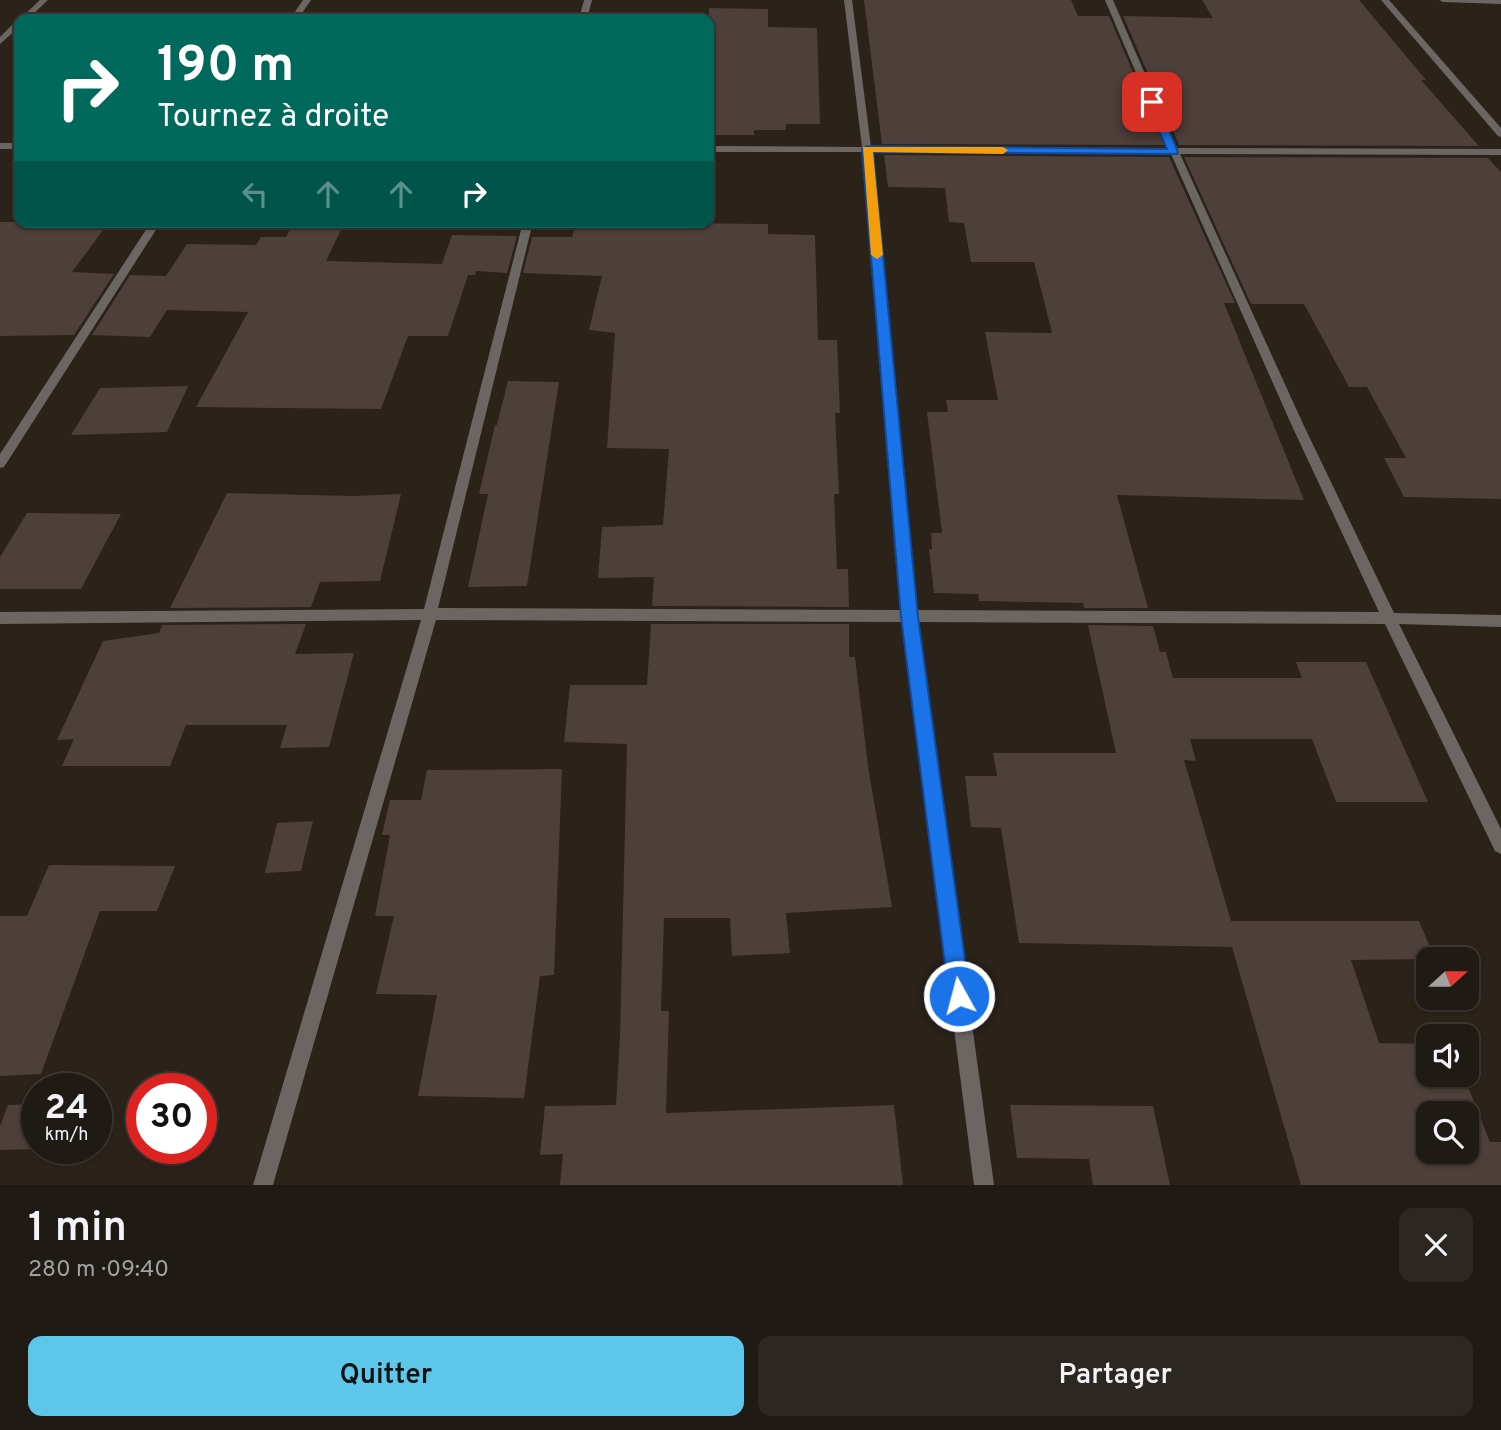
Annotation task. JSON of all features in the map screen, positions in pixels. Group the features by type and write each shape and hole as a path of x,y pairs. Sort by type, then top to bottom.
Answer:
{"street":[{"path":"29,14 44,0"},
{"path":"848,0 867,149 909,617 984,1185"},
{"path":"1110,0 1173,152 1387,618 1501,846"},
{"path":"1385,0 1501,134"},
{"path":"1443,0 1501,2"},
{"path":"0,42 14,28"},
{"path":"714,149 1501,152"},
{"path":"0,464 152,228"},
{"path":"263,1185 430,614 526,228"},
{"path":"0,618 430,614 1387,618 1501,621"}],"building":[{"path":"864,0 1071,0 1078,16 1109,16 1164,145 882,144"},
{"path":"1202,0 1359,0 1426,80 1421,80 1479,146 1179,145 1123,16 1213,18"},
{"path":"709,8 768,9 768,27 817,28 820,124 786,124 786,130 754,130 754,135 714,135 714,14 709,14"},
{"path":"884,155 1169,157 1235,303 1224,303 1304,500 1117,495 1148,608 1084,608 1083,603 979,601 978,594 934,593 929,549 932,549 931,533 942,533 927,412 948,412 946,400 998,400 985,332 1052,333 1034,262 971,262 964,223 949,222 945,188 888,187"},
{"path":"1184,157 1488,158 1501,172 1501,499 1404,497 1384,458 1406,458 1367,387 1349,387 1304,304 1251,304"},
{"path":"0,222 14,222 14,228 105,228 72,272 114,274 74,335 0,336"},
{"path":"714,223 768,224 768,234 815,235 818,340 837,340 840,413 835,413 839,494 834,494 837,569 848,569 849,607 652,606 654,577 598,578 602,527 663,525 669,449 607,448 615,333 589,330 602,276 523,273 532,237 572,237 574,228 714,228"},
{"path":"290,228 342,228 326,261 442,264 452,235 517,236 507,273 476,271 475,275 468,275 448,336 408,336 381,409 196,407 248,312 167,310 150,337 92,335 130,275 166,276 187,244 256,245 261,237 286,237"},
{"path":"508,381 559,382 527,586 468,587 488,494 479,494"},
{"path":"188,386 167,432 71,435 100,388"},
{"path":"227,493 354,496 401,494 380,581 320,582 311,607 170,608"},
{"path":"27,513 121,514 81,589 0,589 0,557"},
{"path":"306,624 295,654 354,653 329,747 280,748 287,725 186,725 170,766 62,766 74,739 57,740 103,641 159,633 162,625"},
{"path":"651,624 849,624 849,657 855,657 868,766 892,907 786,913 790,953 732,956 730,918 664,918 661,1011 669,1011 666,1113 894,1105 903,1185 560,1185 563,1154 540,1155 545,1106 616,1105 627,744 564,742 570,685 647,685"},
{"path":"1088,625 1153,626 1160,652 1166,652 1173,678 1302,678 1296,662 1366,662 1428,802 1336,802 1312,739 1190,739 1196,761 1184,760 1231,921 1419,921 1430,947 1416,947 1416,959 1351,960 1379,1043 1416,1044 1416,1087 1468,1087 1474,1101 1416,1101 1416,1164 1479,1164 1479,1114 1490,1142 1501,1142 1501,1185 1301,1185 1232,947 1019,943 1001,828 971,827 965,776 997,776 993,753 1116,753"},
{"path":"562,769 554,975 540,976 524,1098 418,1096 437,995 376,994 394,916 375,916 390,835 382,835 390,800 421,800 427,770"},
{"path":"313,821 301,871 265,873 277,823"},
{"path":"49,865 175,866 157,911 100,911 41,1073 0,1076 0,916 27,916"},
{"path":"8,1105 21,1105 21,1149 0,1150 0,1126"},
{"path":"1010,1105 1153,1106 1170,1185 1093,1185 1089,1159 1017,1158"}],"slow traffic":[{"path":"877,255 867,149 1003,150"}],"route":[{"path":"959,996 909,617 867,149 1173,152 1152,102"}]}
